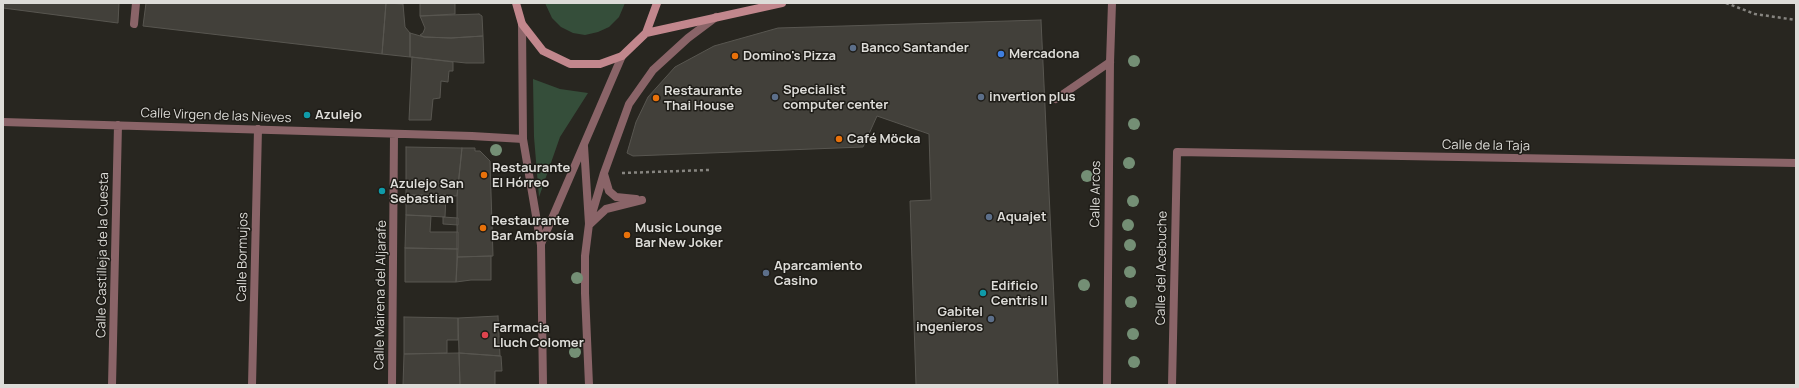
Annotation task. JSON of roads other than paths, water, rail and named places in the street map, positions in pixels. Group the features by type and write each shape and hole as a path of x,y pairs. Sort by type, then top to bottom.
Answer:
{"main road":[{"path":"516,3 522,24 543,51 570,64 600,64 622,56 646,33 657,3"},
{"path":"646,33 782,3"}],"street":[{"path":"134,24 136,3"},
{"name":"Calle Arcos","path":"1107,385 1110,62 1112,3"},
{"path":"589,385 585,256 590,224 604,173 629,104 653,70 688,38 716,17"},
{"path":"522,24 523,139 541,245 543,385"},
{"path":"541,245 622,56"},
{"path":"1056,99 1110,62"},
{"name":"Calle Virgen de las Nieves","path":"3,122 472,136 523,139"},
{"name":"Calle Castilleja de la Cuesta","path":"112,385 118,125"},
{"name":"Calle Bormujos","path":"252,385 258,130"},
{"name":"Calle Mairena del Aljarafe","path":"392,385 394,134"},
{"path":"584,146 590,224"},
{"name":"Calle de la Taja","path":"1177,152 1796,163"},
{"name":"Calle del Acebuche","path":"1172,385 1177,152"},
{"path":"590,224 606,209 642,200 616,197 609,191 604,173"}],"place":[{"name":"Banco Santander","path":"853,48"},
{"name":"Mercadona","path":"1001,54"},
{"name":"Domino's Pizza","path":"735,56"},
{"name":"Specialist computer center","path":"775,97"},
{"name":"invertion plus","path":"981,97"},
{"name":"Restaurante Thai House","path":"656,98"},
{"name":"Azulejo","path":"307,115"},
{"name":"Café Möcka","path":"839,139"},
{"name":"Restaurante El Hórreo","path":"484,175"},
{"name":"Azulejo San Sebastian","path":"382,191"},
{"name":"Aquajet","path":"989,217"},
{"name":"Restaurante Bar Ambrosía","path":"483,228"},
{"name":"Music Lounge Bar New Joker","path":"627,235"},
{"name":"Aparcamiento Casino","path":"766,273"},
{"name":"Edificio Centris II","path":"983,293"},
{"name":"Gabitel ingenieros","path":"991,319"},
{"name":"Farmacia Lluch Colomer","path":"485,335"}]}
